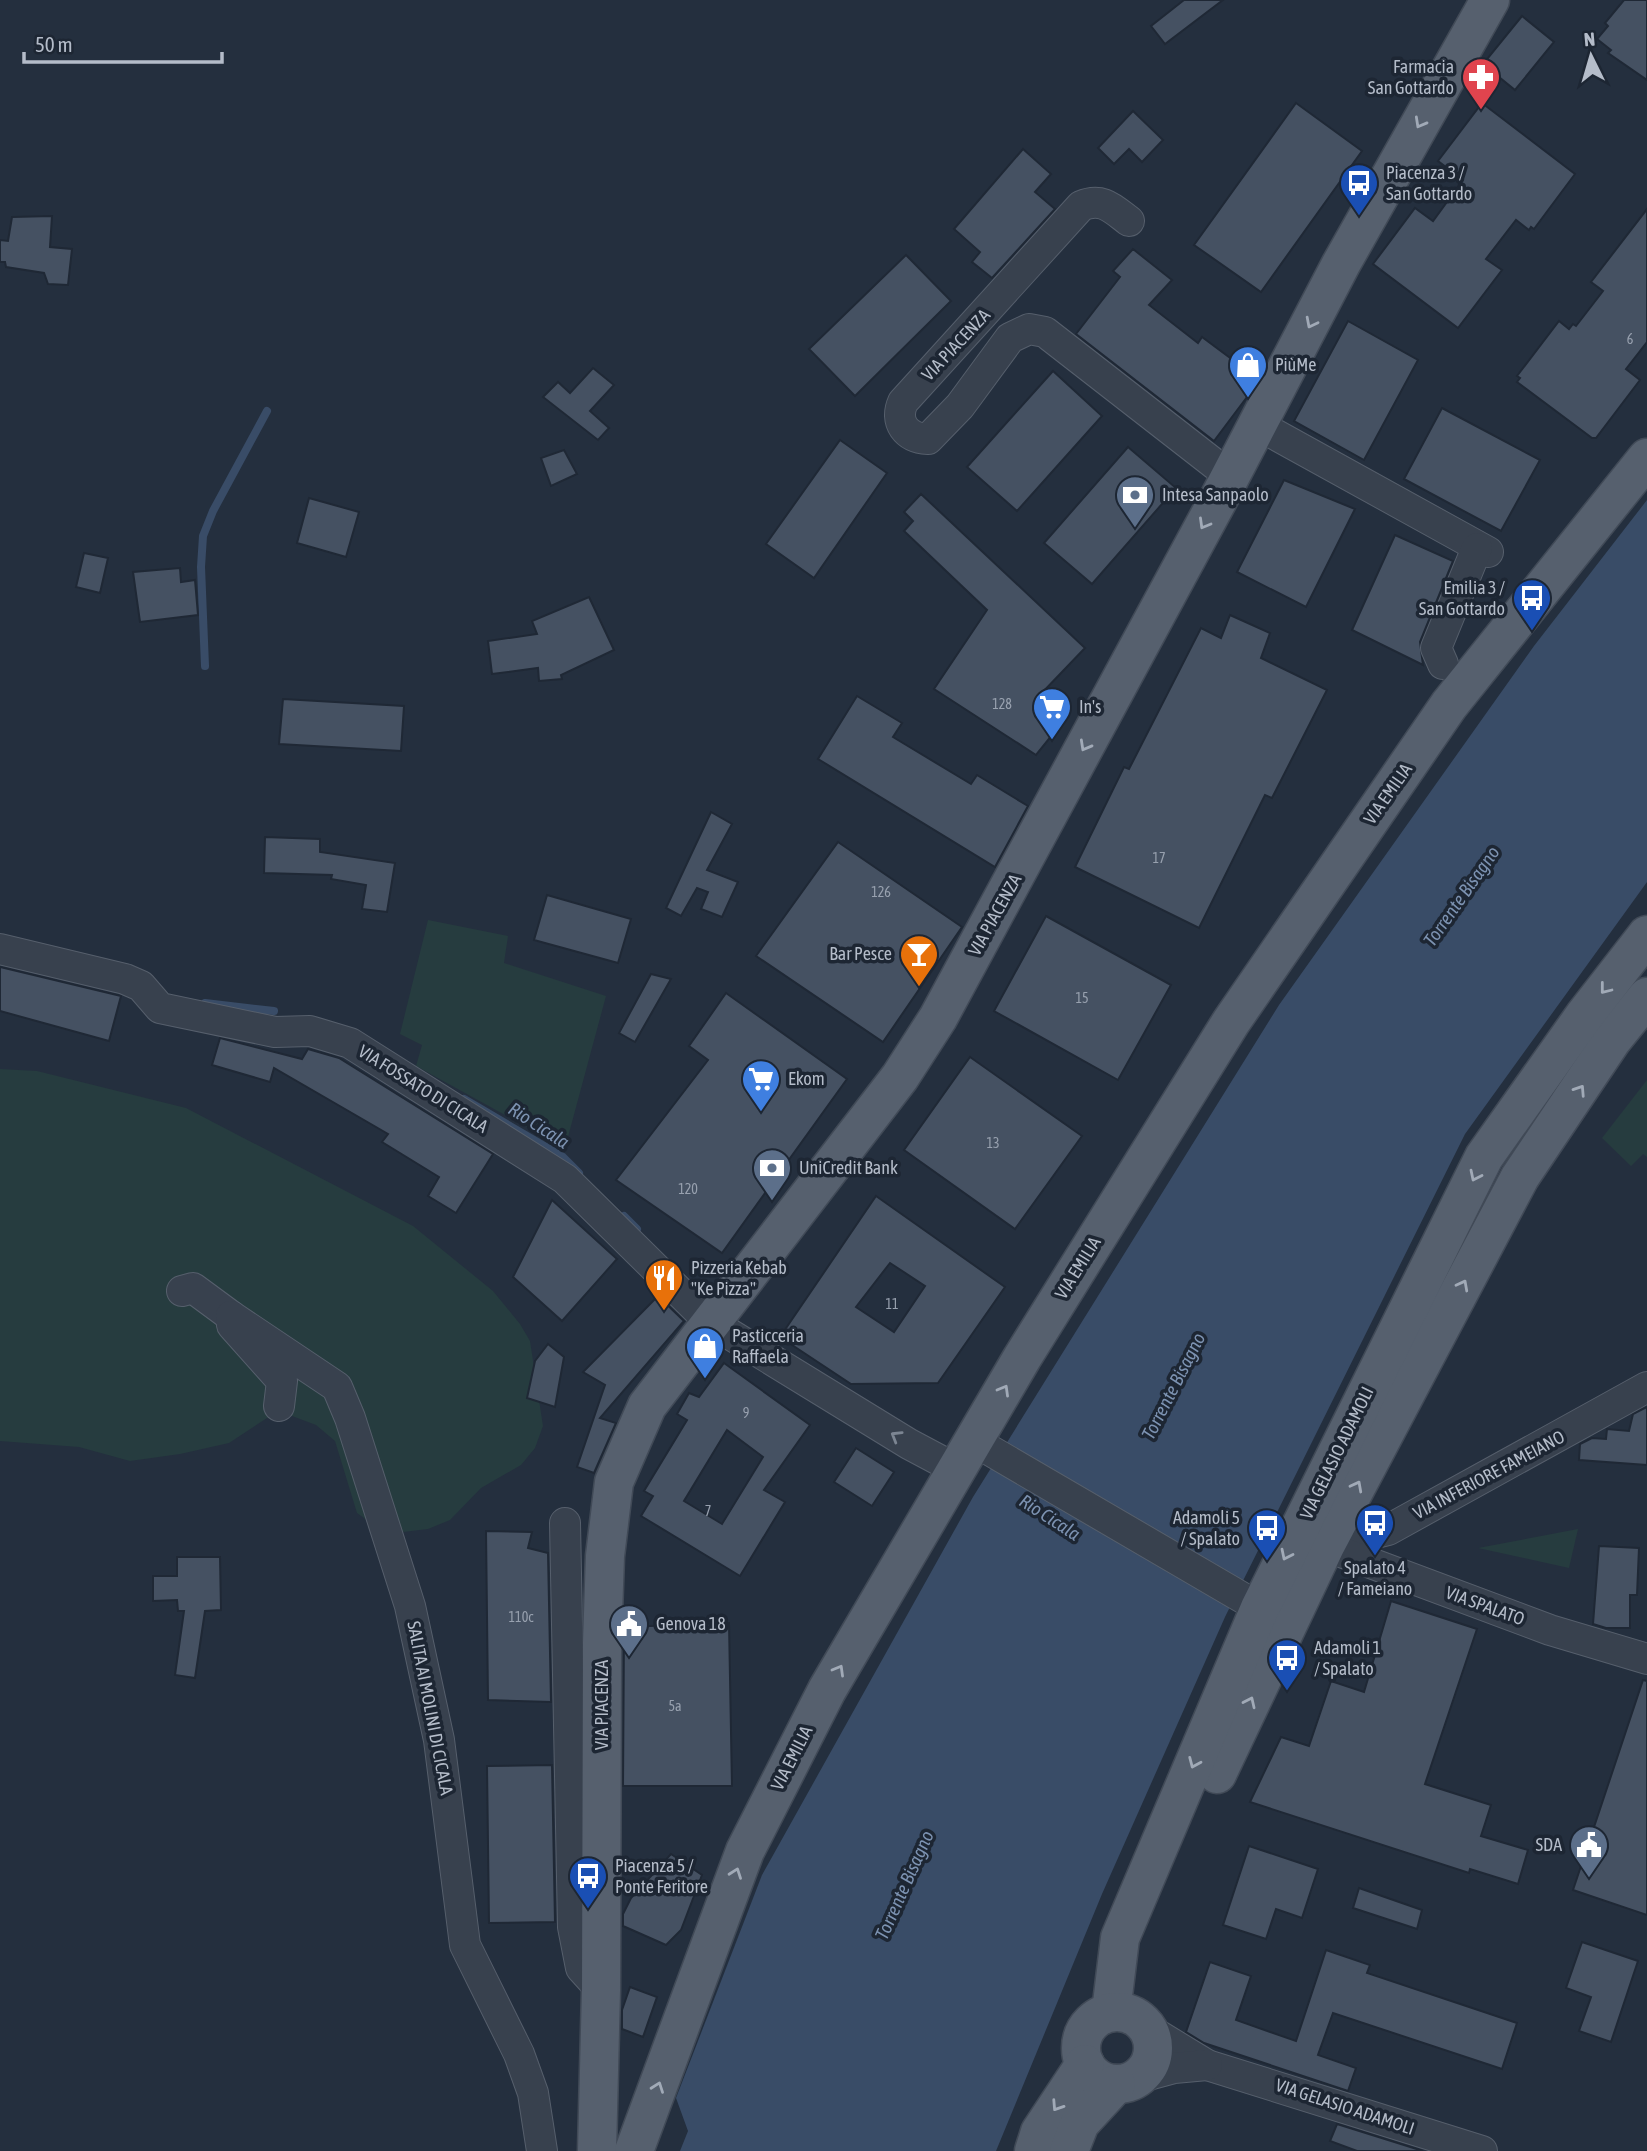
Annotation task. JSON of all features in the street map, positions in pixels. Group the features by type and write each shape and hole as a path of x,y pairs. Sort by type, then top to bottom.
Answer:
{"main road":[{"name":"VIA PIACENZA","path":"634,2151 597,2137 601,1990 602,1643 605,1556 614,1482 647,1406 900,1077 938,1018 1258,425 1341,264 1490,0"},
{"name":"VIA EMILIA","path":"634,2151 745,1850 827,1690 977,1455 1239,1010 1449,705 1647,458"},
{"name":"VIA GELASIO ADAMOLI","path":"1034,2151 1040,2132 1112,2075 1148,2067 1153,2054 1132,2020 1121,1938 1251,1603 1484,1157 1584,1016 1647,935"},
{"name":"VIA GELASIO ADAMOLI","path":"1132,2020 1142,1960 1156,1915 1201,1808 1325,1546 1520,1177 1612,1040 1647,997"},
{"path":"1112,2075 1081,2047 1083,2036 1097,2017 1132,2020"},
{"name":"VIA GELASIO ADAMOLI","path":"1069,2151 1080,2123 1112,2075"}],"street":[{"name":"VIA PIACENZA","path":"1129,221 1107,204 1094,201 1081,206 903,402 900,409 901,425 912,436 928,439 960,406 1010,338 1029,329 1045,332 1198,454 1230,476"},
{"path":"1258,425 1483,550 1436,648 1443,663"},
{"name":"VIA FOSSATO DI CICALA","path":"0,949 125,979 141,986 160,1008 275,1032 310,1031 350,1044 565,1179 710,1322"},
{"name":"SALITA AI MOLINI DI CICALA","path":"182,1291 193,1288 337,1387 350,1418 413,1619 439,1740 465,1945 490,1992 528,2080 542,2151"},
{"name":"SALITA AI MOLINI DI CICALA","path":"231,1316 232,1325 282,1381 279,1406"},
{"path":"710,1322 909,1444 977,1455 1251,1603"},
{"name":"VIA INFERIORE FAMEIANO","path":"1325,1546 1388,1530 1647,1387"},
{"name":"VIA PIACENZA","path":"565,1524 573,1927 581,1968 601,1990"},
{"name":"VIA SPALATO","path":"1325,1546 1550,1630 1647,1659"},
{"name":"VIA GELASIO ADAMOLI","path":"1132,2020 1206,2066 1482,2151"},
{"name":"VIA GELASIO ADAMOLI","path":"1112,2075 1206,2066"}],"green space":[{"path":"428,920 508,936 504,963 606,996 565,1148 416,1066 422,1045 400,1034"},
{"path":"0,1069 37,1071 186,1108 413,1226 493,1291 530,1341 543,1426 535,1448 521,1465 481,1488 450,1520 428,1529 403,1532 378,1528 357,1513 335,1441 316,1425 292,1416 267,1418 229,1443 130,1461 79,1447 0,1441"},
{"path":"1647,1080 1647,1157 1643,1154 1631,1166 1602,1138"},
{"path":"1578,1529 1569,1568 1478,1548"}],"water":[{"name":"Torrente Bisagno","path":"1647,500 1647,882 1465,1134 1225,1617 1102,1894 996,2151 680,2151 688,2131 676,2098 762,1875 973,1497 1279,1005 1534,646"}],"building":[{"path":"1184,0 1223,0 1165,44 1151,26"},
{"path":"1624,0 1647,0 1647,80 1608,53 1611,50 1597,39 1608,26 1605,23"},
{"path":"1522,16 1554,42 1515,90 1483,64"},
{"path":"1296,103 1362,151 1261,292 1194,245"},
{"path":"1482,103 1575,174 1534,229 1531,227 1529,230 1516,220 1486,259 1502,270 1458,328 1373,264 1415,208 1433,221 1463,180 1438,161"},
{"path":"1133,111 1163,140 1142,162 1129,149 1114,164 1098,148"},
{"path":"1023,149 1051,174 1035,192 1055,209 992,278 972,262 980,252 954,229"},
{"path":"1647,209 1647,342 1626,369 1640,380 1596,438 1592,438 1517,382 1520,378 1517,376 1559,321 1569,329 1573,324 1576,326 1603,291 1591,282"},
{"path":"52,216 50,247 72,249 68,285 48,284 44,273 6,267 5,262 0,262 0,240 8,241 12,217"},
{"path":"1133,249 1172,280 1149,305 1198,343 1202,337 1257,378 1247,397 1214,441 1076,334 1120,277 1113,271"},
{"path":"906,255 951,301 855,396 809,349"},
{"path":"1348,321 1418,360 1364,460 1294,421"},
{"path":"593,368 614,385 590,411 609,428 598,440 543,397 558,382 570,393"},
{"path":"1053,371 1102,416 1017,511 967,467"},
{"path":"1442,408 1540,460 1501,531 1404,479"},
{"path":"840,440 887,473 814,578 766,544"},
{"path":"1128,447 1176,488 1092,584 1044,543"},
{"path":"564,450 577,474 551,486 541,458"},
{"path":"1284,480 1355,509 1306,607 1237,572"},
{"path":"921,494 1085,648 1039,696 1065,719 1036,755 934,689 987,610 904,531 913,521 904,512"},
{"path":"309,498 359,512 346,557 297,543"},
{"path":"1395,535 1453,561 1420,642 1423,665 1352,630"},
{"path":"84,553 108,558 100,593 76,587"},
{"path":"180,568 181,582 195,580 198,615 140,622 133,572"},
{"path":"589,597 614,650 561,675 562,679 539,681 538,668 492,674 488,641 537,634 532,621"},
{"path":"1230,615 1270,633 1261,658 1327,690 1272,798 1265,795 1199,928 1075,867 1124,767 1129,769 1201,628 1221,638"},
{"path":"857,696 902,723 893,737 971,784 977,775 1028,806 995,867 818,759"},
{"path":"283,699 404,706 401,751 279,744"},
{"path":"711,812 732,824 707,870 738,882 722,917 701,909 708,892 697,888 681,916 666,908"},
{"path":"265,837 320,839 320,852 395,863 387,912 362,909 366,885 331,879 332,875 264,873"},
{"path":"838,842 962,927 883,1042 756,956"},
{"path":"547,895 631,919 618,963 534,940"},
{"path":"1046,916 1171,985 1118,1080 994,1011"},
{"path":"0,967 121,996 109,1041 0,1011"},
{"path":"651,974 671,979 635,1042 619,1033"},
{"path":"726,993 847,1079 722,1253 616,1180 708,1060 689,1046"},
{"path":"220,1038 302,1059 308,1049 339,1058 493,1154 456,1213 428,1196 439,1177 382,1142 388,1134 274,1068 270,1082 212,1065"},
{"path":"970,1057 1082,1136 1015,1229 904,1150"},
{"path":"876,1196 1005,1287 938,1383 851,1384 780,1337","holes":["890,1263 925,1286 894,1332 856,1307"]},
{"path":"552,1200 617,1259 562,1321 513,1277"},
{"path":"658,1296 684,1321 600,1418 616,1423 594,1473 577,1467 605,1385 583,1372"},
{"path":"548,1344 564,1357 555,1407 527,1398 535,1361"},
{"path":"724,1363 810,1425 764,1490 785,1502 740,1576 641,1516 653,1496 644,1491 687,1420 677,1414 689,1393 699,1397","holes":["727,1430 763,1457 722,1524 684,1501"]},
{"path":"1647,1407 1647,1465 1579,1460 1580,1444 1592,1438 1606,1439 1607,1429 1629,1431 1633,1414"},
{"path":"856,1448 894,1472 872,1506 834,1482"},
{"path":"486,1531 532,1532 528,1548 548,1553 551,1702 488,1700"},
{"path":"1599,1546 1639,1548 1637,1595 1630,1595 1630,1628 1606,1628 1593,1624"},
{"path":"177,1557 220,1557 221,1610 205,1611 195,1678 175,1675 184,1611 178,1611 177,1600 153,1601 153,1576 177,1576"},
{"path":"1391,1601 1477,1629 1425,1784 1491,1805 1481,1836 1528,1850 1518,1884 1470,1869 1469,1873 1250,1802 1281,1737 1309,1746 1331,1681 1364,1692"},
{"path":"729,1623 732,1786 623,1786 624,1627"},
{"path":"1643,1680 1647,1681 1647,1915 1573,1890"},
{"path":"552,1765 555,1922 489,1923 487,1766"},
{"path":"1249,1846 1318,1869 1302,1918 1276,1909 1266,1939 1223,1925"},
{"path":"671,1854 702,1875 681,1930 666,1945 623,1926 623,1914 631,1898"},
{"path":"1359,1888 1422,1910 1417,1929 1353,1908"},
{"path":"1582,1942 1638,1961 1611,2042 1579,2031 1591,1997 1566,1988"},
{"path":"1326,1950 1370,1965 1367,1973 1517,2023 1502,2069 1333,2013 1318,2055 1356,2068 1348,2091 1204,2043 1186,2032 1210,1962 1251,1976 1236,2020 1296,2041"},
{"path":"630,1987 657,1997 643,2037 622,2029 622,2010"},
{"path":"1337,2124 1423,2151 1357,2151 1330,2141"}],"waterway":[{"path":"205,666 201,567 203,536 213,511 267,411"},
{"name":"Rio Cicala","path":"205,1003 274,1011"},
{"name":"Rio Cicala","path":"464,1099 563,1157 579,1173"},
{"name":"Rio Cicala","path":"624,1216 637,1229"}],"place":[{"name":"Farmacia San Gottardo","path":"1481,111"},
{"name":"Piacenza 3 / San Gottardo","path":"1359,217"},
{"name":"PiùMe","path":"1248,399"},
{"name":"Intesa Sanpaolo","path":"1135,529"},
{"name":"Emilia 3 / San Gottardo","path":"1532,632"},
{"name":"In's","path":"1052,741"},
{"name":"Bar Pesce","path":"919,988"},
{"name":"Ekom","path":"761,1113"},
{"name":"UniCredit Bank","path":"772,1202"},
{"name":"Pizzeria Kebab \"Ke Pizza\"","path":"664,1312"},
{"name":"Pasticceria Raffaela","path":"705,1380"},
{"name":"Spalato 4 / Fameiano","path":"1375,1557"},
{"name":"Adamoli 5 / Spalato","path":"1267,1562"},
{"name":"Genova 18","path":"629,1658"},
{"name":"Adamoli 1 / Spalato","path":"1287,1692"},
{"name":"SDA","path":"1589,1879"},
{"name":"Piacenza 5 / Ponte Feritore","path":"588,1910"}]}
